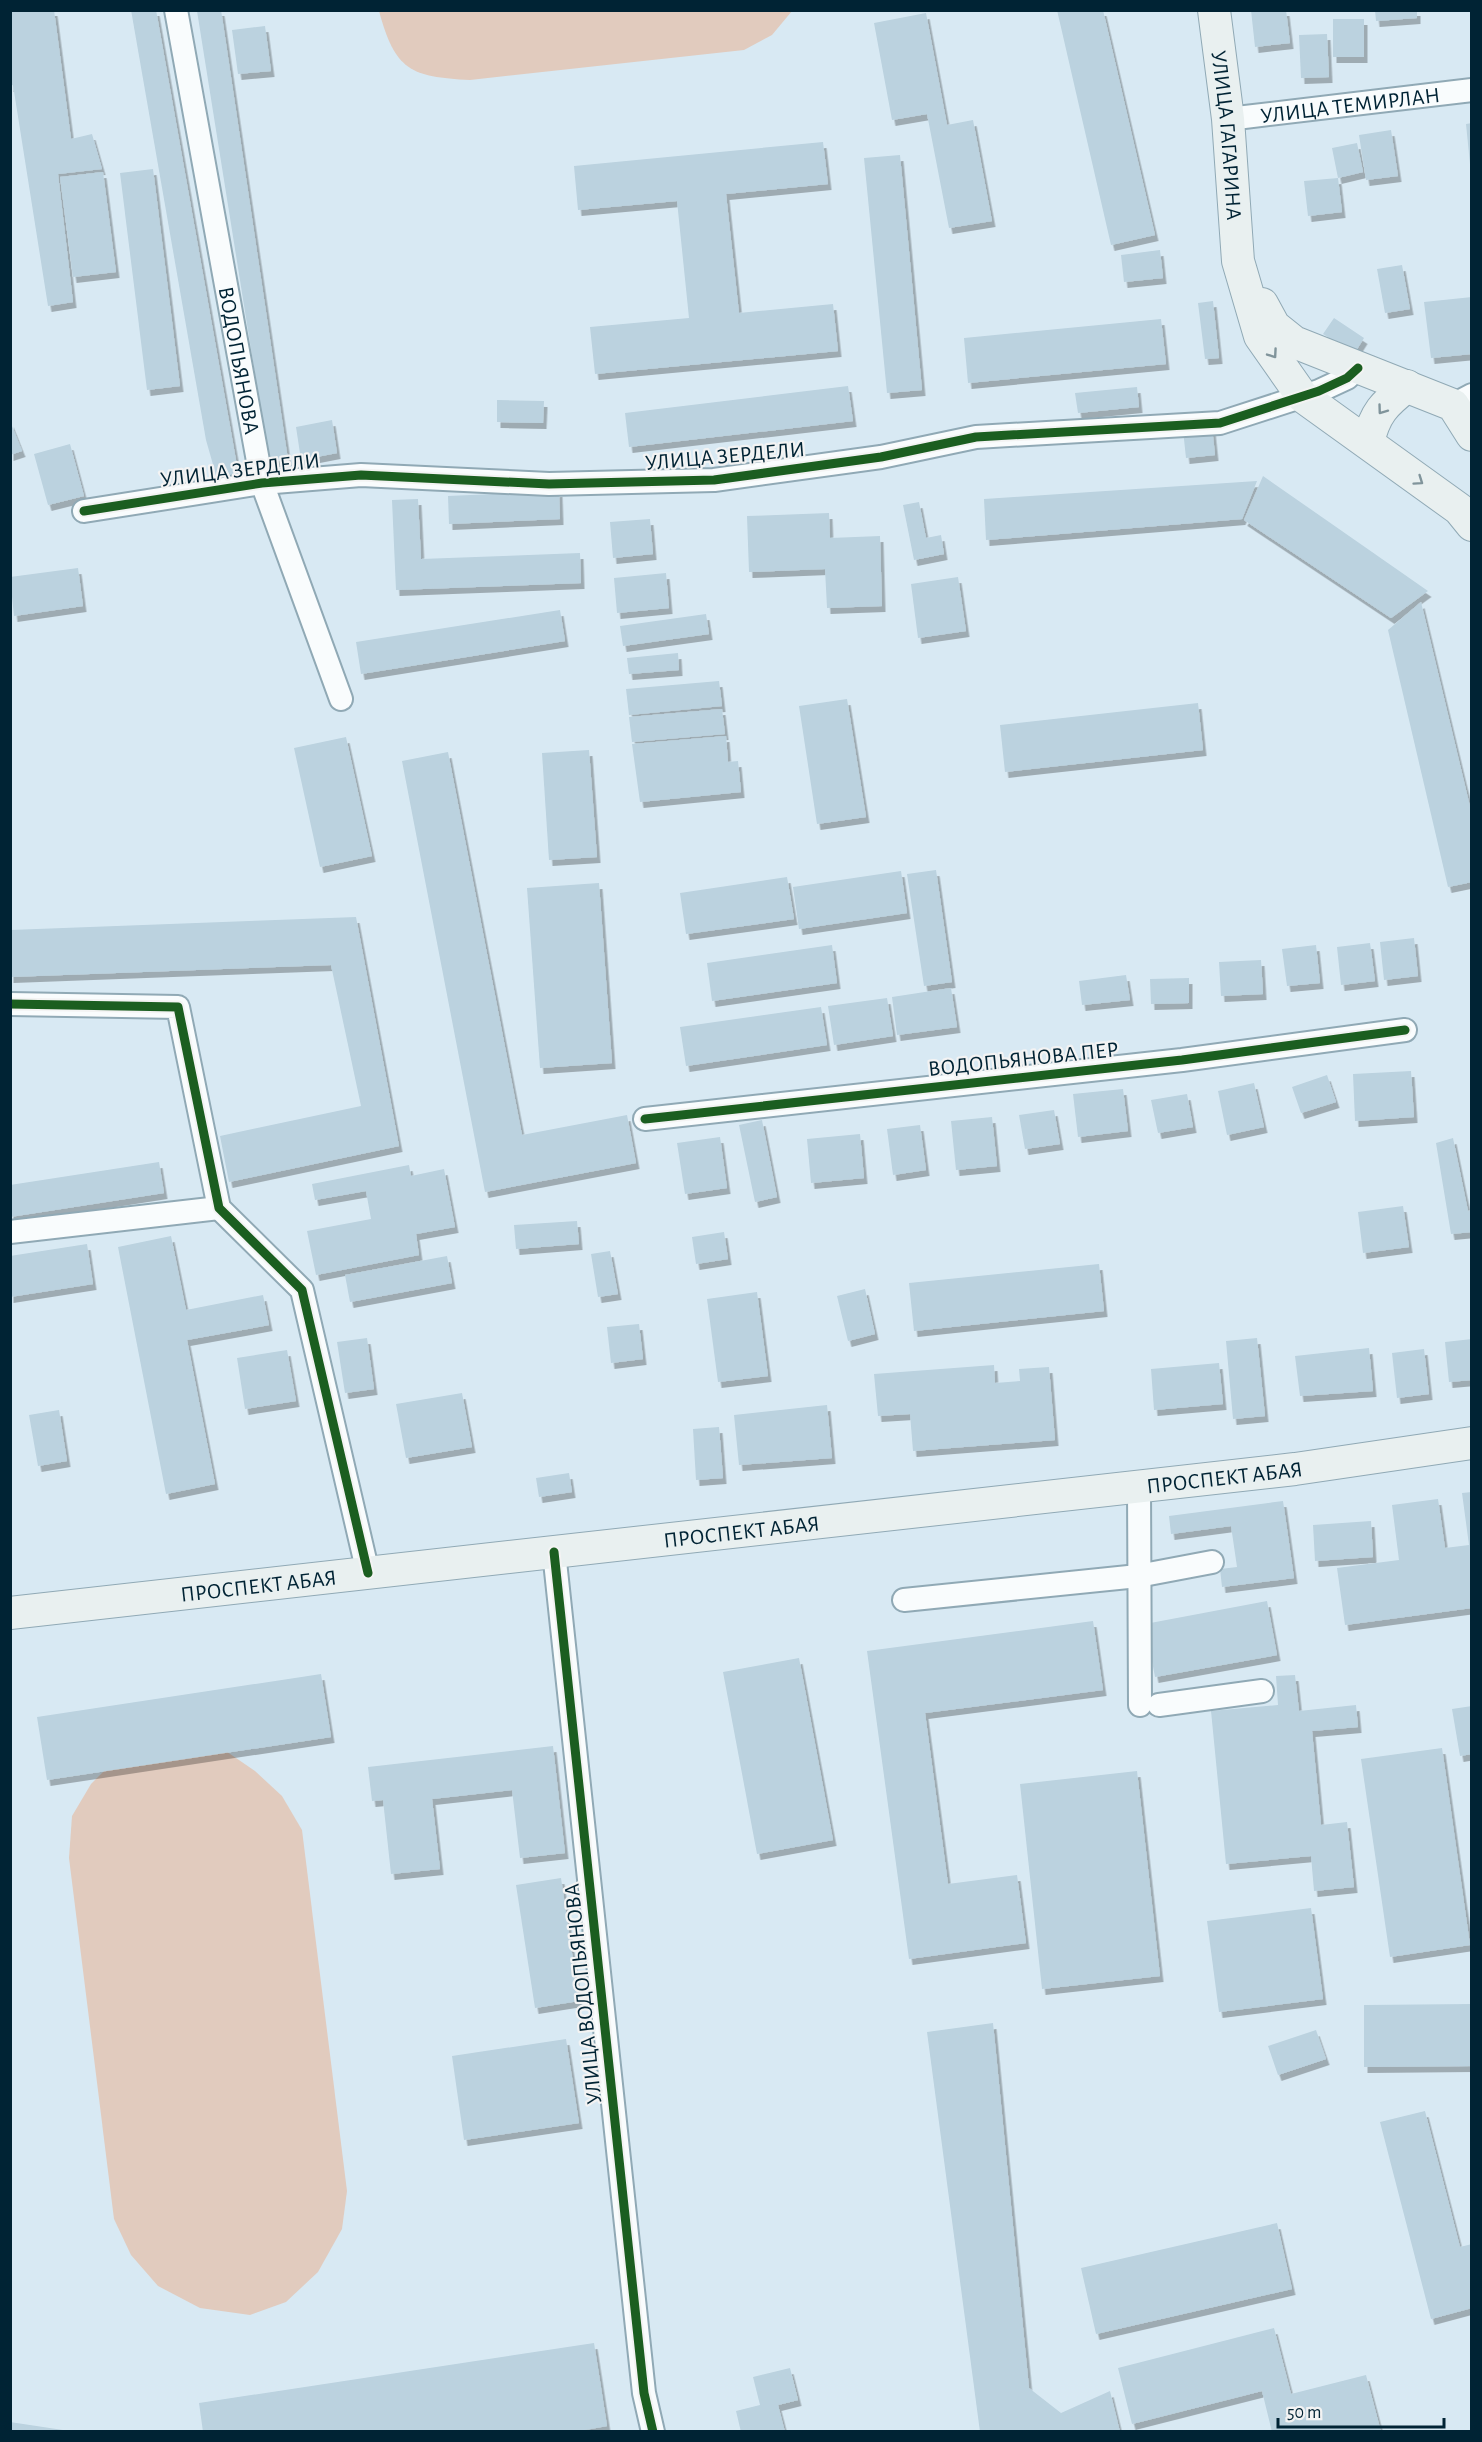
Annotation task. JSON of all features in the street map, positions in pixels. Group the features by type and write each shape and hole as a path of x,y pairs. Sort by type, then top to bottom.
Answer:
{"main road":[{"name":"УЛИЦА ГАГАРИНА","path":"1214,10 1228,119 1238,261 1260,336 1302,396 1467,515"},
{"name":"УЛИЦА ГАГАРИНА","path":"1238,261 1274,326 1294,342 1407,386 1462,400 1472,435"},
{"path":"1368,442 1373,423 1379,412 1389,400 1407,386"},
{"name":"ПРОСПЕКТ АБАЯ","path":"10,1613 1295,1469 1472,1443"}],"street":[{"name":"ВОДОПЬЯНОВА","path":"176,10 262,483 341,699"},
{"name":"УЛИЦА ТЕМИРЛАН","path":"1228,119 1472,90"},
{"name":"УЛИЦА ЗЕРДЕЛИ","path":"84,511 262,483 361,475 549,484 714,480 882,457 976,437 1220,423 1248,416 1335,384 1358,368"},
{"path":"10,1004 178,1007 219,1208 302,1290 368,1573"},
{"name":"ВОДОПЬЯНОВА ПЕР","path":"645,1119 1182,1060 1405,1030"},
{"path":"10,1232 219,1208"},
{"path":"1138,1487 1138,1576 1150,1705 1262,1691"},
{"name":"УЛИЦА ВОДОПЬЯНОВА","path":"554,1551 644,2393 653,2432"},
{"path":"904,1600 1138,1576 1212,1562"}],"shaded area":[{"path":"379,10 792,11 772,35 744,50 470,80 433,76 408,66 399,58 392,46"},
{"path":"217,1745 255,1771 282,1796 302,1830 347,2191 342,2229 318,2272 286,2302 250,2315 200,2308 158,2286 131,2255 114,2219 69,1858 72,1816 91,1784 120,1755"}],"building":[{"path":"10,10 54,10 71,139 92,134 102,169 58,174 73,302 48,306 13,85 10,86"},
{"path":"131,10 156,10 239,477 218,482 206,440"},
{"path":"221,10 288,460 269,462 197,11"},
{"path":"1057,10 1103,10 1155,235 1111,245"},
{"path":"1251,10 1286,10 1290,43 1255,47"},
{"path":"1375,10 1417,10 1417,18 1376,21"},
{"path":"926,13 947,125 973,120 992,221 949,228 927,114 892,120 874,23"},
{"path":"1333,19 1364,19 1364,57 1333,57"},
{"path":"265,26 271,71 238,74 232,30"},
{"path":"1327,34 1329,77 1301,78 1299,35"},
{"path":"1472,123 1472,164 1470,164 1466,124"},
{"path":"1391,130 1398,176 1366,180 1359,135"},
{"path":"823,142 828,184 726,194 739,313 833,304 838,351 595,374 590,327 689,318 677,201 578,210 574,166"},
{"path":"1357,143 1363,172 1338,178 1332,148"},
{"path":"900,155 922,390 887,393 864,158"},
{"path":"153,169 180,386 147,390 120,173"},
{"path":"103,172 116,272 73,277 60,177"},
{"path":"1338,178 1342,212 1308,216 1304,181"},
{"path":"1160,250 1163,278 1124,282 1121,255"},
{"path":"1402,265 1410,309 1385,313 1377,269"},
{"path":"1472,297 1472,354 1431,358 1424,302"},
{"path":"1213,301 1219,358 1205,359 1198,303"},
{"path":"1334,318 1364,338 1354,354 1323,334"},
{"path":"1161,319 1166,364 968,383 964,338"},
{"path":"848,386 853,421 629,447 625,413"},
{"path":"1137,387 1139,407 1078,413 1075,393"},
{"path":"497,400 544,401 543,423 497,422"},
{"path":"332,420 337,453 301,460 296,427"},
{"path":"10,421 22,451 10,455"},
{"path":"1212,427 1215,455 1186,458 1183,430"},
{"path":"70,444 84,496 48,505 34,454"},
{"path":"1263,476 1428,591 1391,618 1244,520"},
{"path":"1257,481 1242,519 986,540 984,499"},
{"path":"559,491 560,519 449,524 448,496"},
{"path":"418,499 421,559 580,553 581,583 396,590 392,500"},
{"path":"919,502 926,538 941,535 944,554 914,560 903,505"},
{"path":"829,513 830,538 880,536 882,606 827,608 825,569 749,572 747,516"},
{"path":"650,519 653,554 613,558 610,522"},
{"path":"78,568 83,606 14,616 10,577"},
{"path":"666,573 669,608 617,613 614,578"},
{"path":"958,577 966,631 918,638 911,584"},
{"path":"1421,602 1472,815 1472,882 1448,887 1388,630"},
{"path":"560,610 565,641 361,674 356,642"},
{"path":"706,614 709,634 623,646 620,626"},
{"path":"678,653 679,670 629,674 627,658"},
{"path":"719,681 722,706 629,715 626,689"},
{"path":"847,699 866,817 817,824 799,706"},
{"path":"1198,703 1203,750 1005,772 1000,725"},
{"path":"722,709 725,734 632,742 629,717"},
{"path":"726,736 728,762 738,761 741,792 640,802 632,744"},
{"path":"346,737 372,856 320,867 294,748"},
{"path":"589,750 597,857 549,860 542,753"},
{"path":"448,752 522,1135 627,1115 636,1163 485,1192 402,761"},
{"path":"936,870 952,982 924,986 907,874"},
{"path":"901,871 907,913 799,929 793,887"},
{"path":"787,877 794,919 686,934 680,893"},
{"path":"599,883 612,1063 540,1068 527,888"},
{"path":"356,917 399,1146 229,1182 220,1136 361,1106 331,965 10,977 10,930"},
{"path":"1414,938 1418,976 1384,980 1380,942"},
{"path":"1370,943 1375,981 1341,985 1337,947"},
{"path":"832,945 837,983 712,1001 707,963"},
{"path":"1316,945 1320,983 1287,986 1282,949"},
{"path":"1261,960 1263,994 1221,996 1219,962"},
{"path":"1126,975 1130,1000 1082,1005 1079,981"},
{"path":"1189,978 1189,1003 1151,1004 1150,979"},
{"path":"951,988 957,1027 897,1035 892,997"},
{"path":"887,998 893,1036 834,1045 828,1006"},
{"path":"821,1007 827,1045 686,1066 680,1027"},
{"path":"1411,1071 1414,1117 1355,1121 1353,1074"},
{"path":"1327,1075 1336,1102 1301,1113 1292,1087"},
{"path":"1254,1083 1264,1127 1227,1135 1218,1091"},
{"path":"1123,1089 1128,1131 1078,1137 1073,1094"},
{"path":"1187,1094 1193,1127 1158,1133 1151,1100"},
{"path":"1054,1110 1060,1144 1025,1149 1019,1115"},
{"path":"992,1117 997,1166 956,1170 951,1121"},
{"path":"762,1120 777,1197 755,1202 739,1125"},
{"path":"920,1125 926,1170 893,1175 887,1129"},
{"path":"860,1134 864,1178 811,1183 807,1139"},
{"path":"720,1137 727,1188 685,1194 677,1143"},
{"path":"1453,1138 1468,1211 1472,1210 1472,1232 1451,1234 1436,1143"},
{"path":"159,1162 164,1193 10,1217 10,1185"},
{"path":"409,1165 411,1176 444,1169 455,1227 416,1234 419,1255 316,1275 307,1231 371,1219 366,1191 315,1200 312,1184"},
{"path":"1403,1206 1409,1247 1363,1253 1358,1212"},
{"path":"577,1221 579,1244 516,1249 514,1225"},
{"path":"724,1232 728,1259 696,1264 692,1237"},
{"path":"171,1236 186,1310 263,1295 269,1325 187,1340 215,1484 166,1494 118,1247"},
{"path":"87,1244 93,1284 10,1297 10,1256"},
{"path":"610,1251 618,1294 598,1297 591,1254"},
{"path":"447,1256 452,1283 350,1302 345,1275"},
{"path":"1099,1264 1104,1311 914,1331 909,1283"},
{"path":"865,1289 875,1334 848,1341 837,1296"},
{"path":"757,1292 768,1376 718,1382 707,1299"},
{"path":"639,1324 643,1359 611,1363 607,1327"},
{"path":"367,1338 374,1389 345,1393 337,1342"},
{"path":"1257,1338 1265,1416 1233,1419 1226,1341"},
{"path":"1472,1339 1472,1380 1449,1382 1445,1342"},
{"path":"1369,1348 1373,1391 1300,1396 1295,1356"},
{"path":"1424,1349 1429,1394 1397,1398 1392,1353"},
{"path":"287,1350 296,1401 245,1409 237,1358"},
{"path":"1219,1363 1223,1404 1154,1410 1151,1369"},
{"path":"994,1365 995,1383 1020,1381 1019,1369 1049,1367 1055,1440 913,1451 910,1414 878,1416 874,1374"},
{"path":"462,1393 472,1447 406,1458 396,1404"},
{"path":"827,1405 832,1458 739,1465 734,1415"},
{"path":"59,1410 67,1461 38,1466 29,1415"},
{"path":"719,1427 723,1478 696,1480 693,1429"},
{"path":"569,1473 572,1492 539,1497 536,1478"},
{"path":"1472,1492 1472,1608 1345,1625 1337,1568 1399,1560 1392,1505 1438,1499 1445,1548 1469,1545 1462,1493"},
{"path":"1283,1501 1294,1578 1222,1587 1220,1569 1237,1567 1231,1526 1171,1534 1169,1516"},
{"path":"1371,1521 1373,1557 1315,1561 1313,1525"},
{"path":"1267,1601 1277,1655 1155,1677 1145,1624"},
{"path":"1093,1621 1103,1690 925,1713 948,1884 1017,1875 1026,1943 909,1959 867,1651"},
{"path":"799,1658 833,1840 757,1854 723,1672"},
{"path":"321,1674 331,1737 47,1780 37,1717"},
{"path":"1295,1675 1299,1711 1356,1705 1358,1727 1312,1731 1321,1825 1347,1822 1354,1887 1314,1891 1311,1856 1226,1864 1211,1711 1278,1705 1276,1676"},
{"path":"1472,1706 1472,1754 1460,1756 1452,1709"},
{"path":"553,1746 565,1853 520,1858 512,1790 432,1799 440,1869 391,1874 383,1800 372,1801 368,1767"},
{"path":"1442,1748 1470,1945 1390,1957 1361,1759"},
{"path":"1137,1771 1160,1976 1042,1989 1020,1784"},
{"path":"561,1878 579,2001 535,2008 516,1885"},
{"path":"1311,1908 1323,1999 1219,2012 1207,1921"},
{"path":"1472,2004 1472,2066 1364,2067 1364,2005"},
{"path":"993,2023 1029,2388 1061,2413 1110,2391 1120,2432 980,2432 927,2032"},
{"path":"1316,2030 1326,2059 1278,2075 1268,2046"},
{"path":"566,2039 579,2123 464,2140 452,2056"},
{"path":"1425,2111 1460,2247 1472,2244 1472,2308 1431,2319 1380,2122"},
{"path":"1277,2223 1292,2289 1096,2334 1081,2268"},
{"path":"1274,2328 1291,2394 1366,2375 1381,2432 1272,2432 1262,2391 1132,2424 1118,2368"},
{"path":"594,2343 607,2426 574,2432 203,2432 199,2403"},
{"path":"790,2368 798,2400 778,2405 785,2432 741,2432 736,2411 760,2405 753,2377"},
{"path":"10,2422 63,2430 63,2432 10,2432"}],"cycle path":[{"path":"84,511 262,483 361,475 549,484 714,480 881,457 976,437 1220,423 1319,391 1347,378 1358,368"},
{"path":"10,1004 178,1007 219,1208 302,1290 368,1573"},
{"path":"645,1119 1182,1060 1405,1030"},
{"path":"554,1552 644,2393 653,2432"}]}
